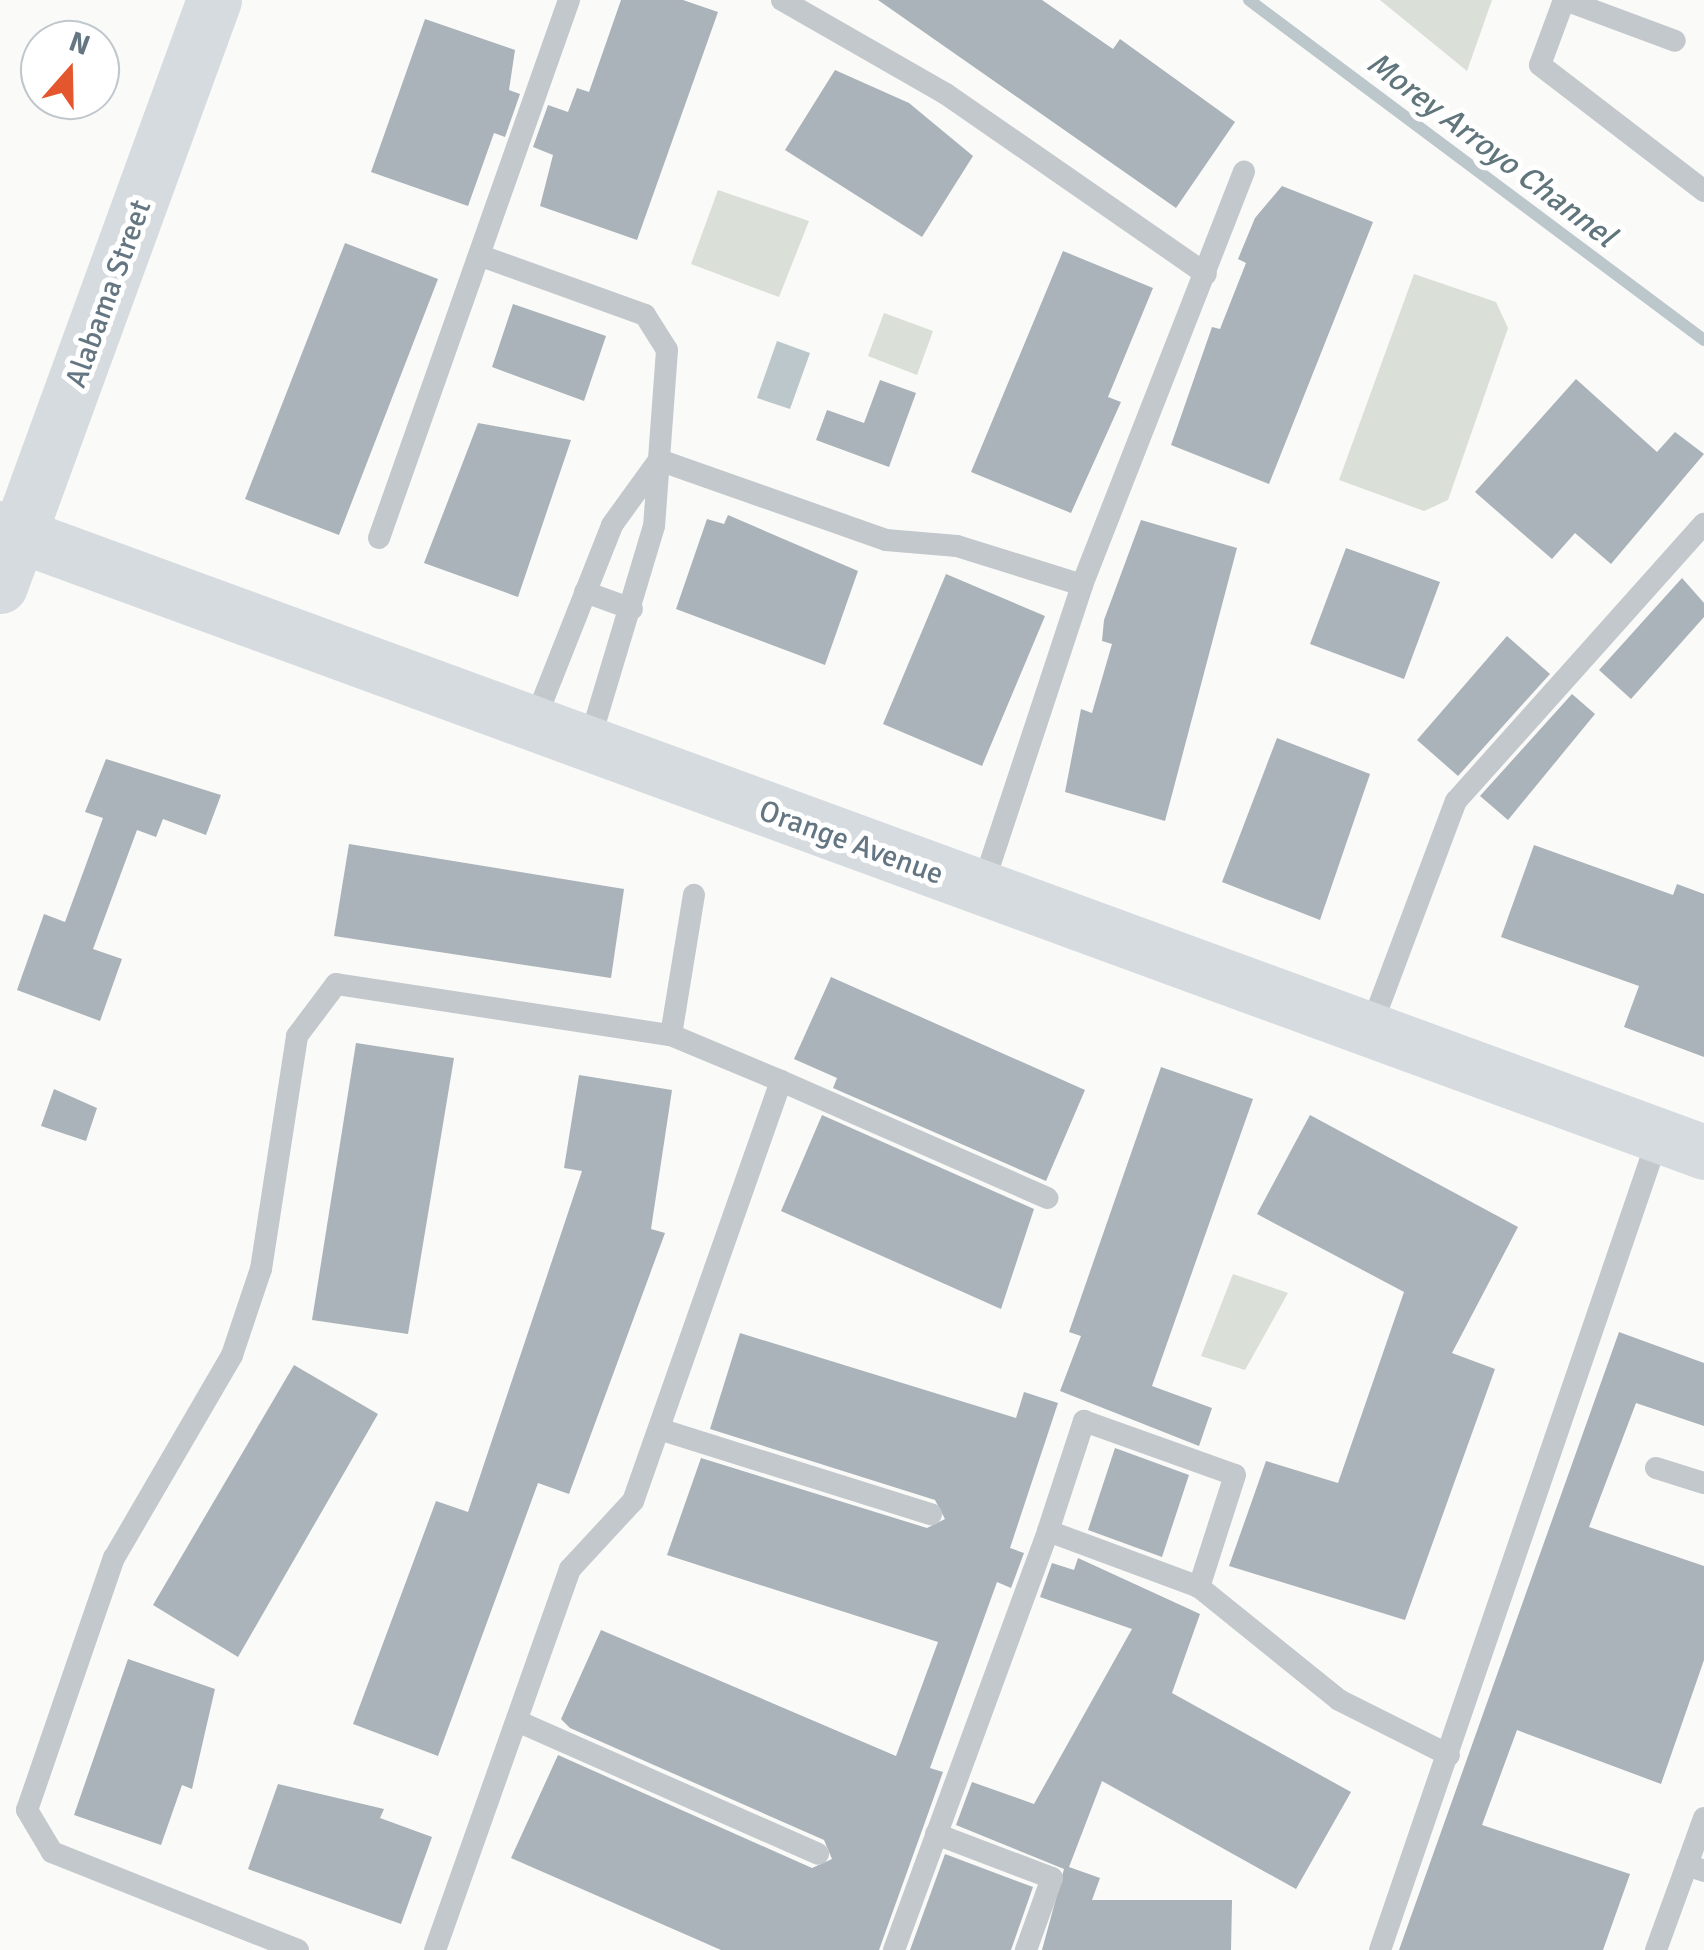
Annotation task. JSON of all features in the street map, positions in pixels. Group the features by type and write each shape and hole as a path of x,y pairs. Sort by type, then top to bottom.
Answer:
{"street":[{"name":"Alabama Street","path":"0,586 10,532 214,0"},
{"name":"Orange Avenue","path":"10,532 981,891 1681,1143"}],"lane":[{"path":"378,538 484,257 569,0"},
{"path":"782,0 946,94 1206,274"},
{"path":"1675,41 1564,0 1540,64 1704,192"},
{"path":"981,891 1082,584 1244,172"},
{"path":"484,257 645,315 670,372 654,526 588,747"},
{"path":"659,460 886,540 957,546 1082,584"},
{"path":"533,724 612,524 659,460"},
{"path":"1369,1032 1456,801 1704,524"},
{"path":"585,592 632,608"},
{"path":"670,1035 694,894"},
{"path":"298,1950 52,1852 27,1810 114,1558 238,1338 261,1269 297,1036 336,984 670,1035 1047,1198"},
{"path":"435,1950 570,1570 633,1501 781,1081"},
{"path":"1380,1950 1449,1755 1681,1143"},
{"path":"894,1950 1048,1531 1084,1420 1235,1475 1200,1588"},
{"path":"659,1429 931,1514"},
{"path":"1656,1468 1704,1484"},
{"path":"1048,1531 1200,1588 1339,1700 1449,1755"},
{"path":"517,1722 818,1854"},
{"path":"1656,1950 1696,1868 1704,1818"},
{"path":"936,1834 1052,1878 1026,1950"}],"shaded area":[{"path":"1380,0 1492,0 1467,71"},
{"path":"718,190 809,221 779,297 691,264"},
{"path":"1414,274 1496,302 1508,328 1448,500 1424,511 1339,480"},
{"path":"884,313 933,331 917,375 868,356"},
{"path":"777,341 810,353 790,409 757,398"},
{"path":"1233,1274 1288,1293 1245,1370 1201,1356"}],"building":[{"path":"621,0 683,0 718,12 637,240 540,206 553,155 533,147 548,105 568,112 577,88 589,92"},
{"path":"878,0 1042,0 1113,49 1120,39 1235,122 1176,208"},
{"path":"425,19 515,50 509,90 520,94 505,137 494,133 468,206 371,172"},
{"path":"835,70 909,103 973,156 922,237 785,150"},
{"path":"1282,186 1373,222 1269,484 1171,445 1212,327 1220,329 1246,263 1238,259 1255,218"},
{"path":"345,243 438,279 339,535 245,499"},
{"path":"1063,251 1153,288 1108,397 1121,402 1071,513 971,472"},
{"path":"513,304 606,336 584,401 492,367"},
{"path":"1576,379 1657,452 1675,432 1704,454 1611,564 1575,533 1552,559 1475,492"},
{"path":"880,380 916,393 889,467 816,440 827,410 864,423"},
{"path":"478,423 571,440 518,597 424,563"},
{"path":"728,515 858,571 825,665 676,609 707,519 724,524"},
{"path":"1141,520 1237,548 1165,821 1065,792 1081,709 1092,713 1112,644 1102,641 1104,620"},
{"path":"1346,548 1440,582 1404,679 1310,644"},
{"path":"946,574 1045,616 982,766 883,724"},
{"path":"1682,578 1704,603 1704,617 1631,699 1599,670"},
{"path":"1507,636 1550,674 1458,776 1417,740"},
{"path":"1572,694 1595,714 1508,820 1480,796"},
{"path":"1277,738 1370,774 1320,920 1222,882"},
{"path":"106,759 221,795 206,835 163,819 156,837 137,830 93,949 122,959 100,1021 17,990 44,914 65,922 103,818 85,812"},
{"path":"349,844 624,889 611,978 334,936"},
{"path":"1534,845 1673,895 1677,884 1704,894 1704,1057 1624,1027 1639,986 1501,937"},
{"path":"831,977 1085,1090 1046,1181 833,1088 837,1078 794,1059"},
{"path":"356,1043 454,1058 408,1334 312,1320"},
{"path":"1161,1067 1253,1099 1152,1386 1212,1408 1199,1446 1060,1391 1081,1336 1069,1332"},
{"path":"579,1075 672,1090 651,1229 665,1233 569,1494 538,1483 438,1756 353,1724 436,1501 468,1512 582,1171 564,1168"},
{"path":"54,1089 97,1108 86,1141 41,1126"},
{"path":"822,1115 1034,1209 1001,1309 781,1211"},
{"path":"1310,1115 1518,1227 1452,1353 1495,1369 1405,1620 1229,1566 1266,1461 1338,1483 1404,1292 1257,1214"},
{"path":"1619,1332 1704,1363 1704,1426 1636,1403 1589,1527 1704,1566 1704,1660 1661,1784 1517,1730 1482,1825 1630,1874 1603,1950 1399,1950"},
{"path":"740,1333 1016,1418 1024,1392 1058,1403 1010,1548 1024,1553 1011,1588 997,1582 930,1768 943,1772 879,1950 721,1950 511,1858 558,1755 812,1868 832,1859 824,1840 570,1728 561,1719 601,1630 896,1756 938,1642 667,1555 701,1458 927,1528 945,1519 935,1500 710,1429"},
{"path":"294,1365 378,1414 238,1657 153,1605"},
{"path":"1115,1448 1189,1475 1162,1557 1088,1530"},
{"path":"1078,1558 1200,1614 1172,1693 1351,1792 1296,1889 1102,1781 1069,1867 1100,1878 1092,1900 1232,1900 1231,1950 1042,1950 1064,1869 956,1825 972,1782 1034,1804 1132,1629 1040,1597 1052,1563 1074,1570"},
{"path":"128,1659 215,1689 192,1789 182,1785 161,1845 74,1815"},
{"path":"278,1784 384,1809 380,1818 432,1837 401,1924 248,1869"},
{"path":"945,1854 1033,1887 1011,1950 910,1950"}],"waterway":[{"name":"Morey Arroyo Channel","path":"1249,0 1704,340"}]}
